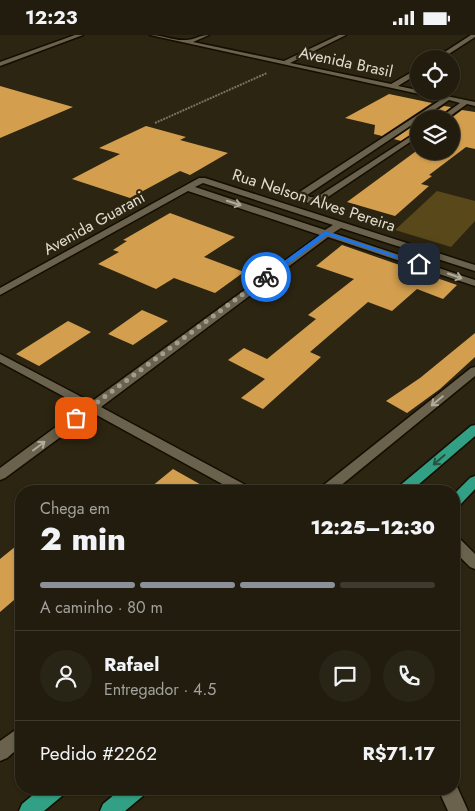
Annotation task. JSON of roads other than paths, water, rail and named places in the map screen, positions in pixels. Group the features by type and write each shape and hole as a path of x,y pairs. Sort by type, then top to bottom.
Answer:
{"main road":[{"path":"409,485 475,429"},
{"path":"460,496 475,481"},
{"path":"29,811 48,795"},
{"path":"110,811 129,795"}],"street":[{"path":"0,64 80,35"},
{"name":"Avenida Brasil","path":"153,35 410,90"},
{"path":"187,42 206,35"},
{"path":"285,63 343,35"},
{"path":"451,50 475,35"},
{"path":"393,86 410,76"},
{"path":"410,139 318,199 308,200 301,195 445,100"},
{"name":"Avenida Brasil","path":"457,100 475,104"},
{"path":"454,110 466,102"},
{"path":"374,146 393,151"},
{"name":"Avenida Guarani","path":"0,292 202,180"},
{"name":"Rua Nelson Alves Pereira","path":"202,180 475,268"},
{"name":"Rua Nelson Alves Pereira","path":"188,188 475,283"},
{"path":"0,475 340,224"},
{"path":"0,357 235,485"},
{"path":"332,485 475,370"},
{"path":"460,548 475,563"},
{"path":"0,752 15,740"},
{"path":"451,795 458,811"}]}
